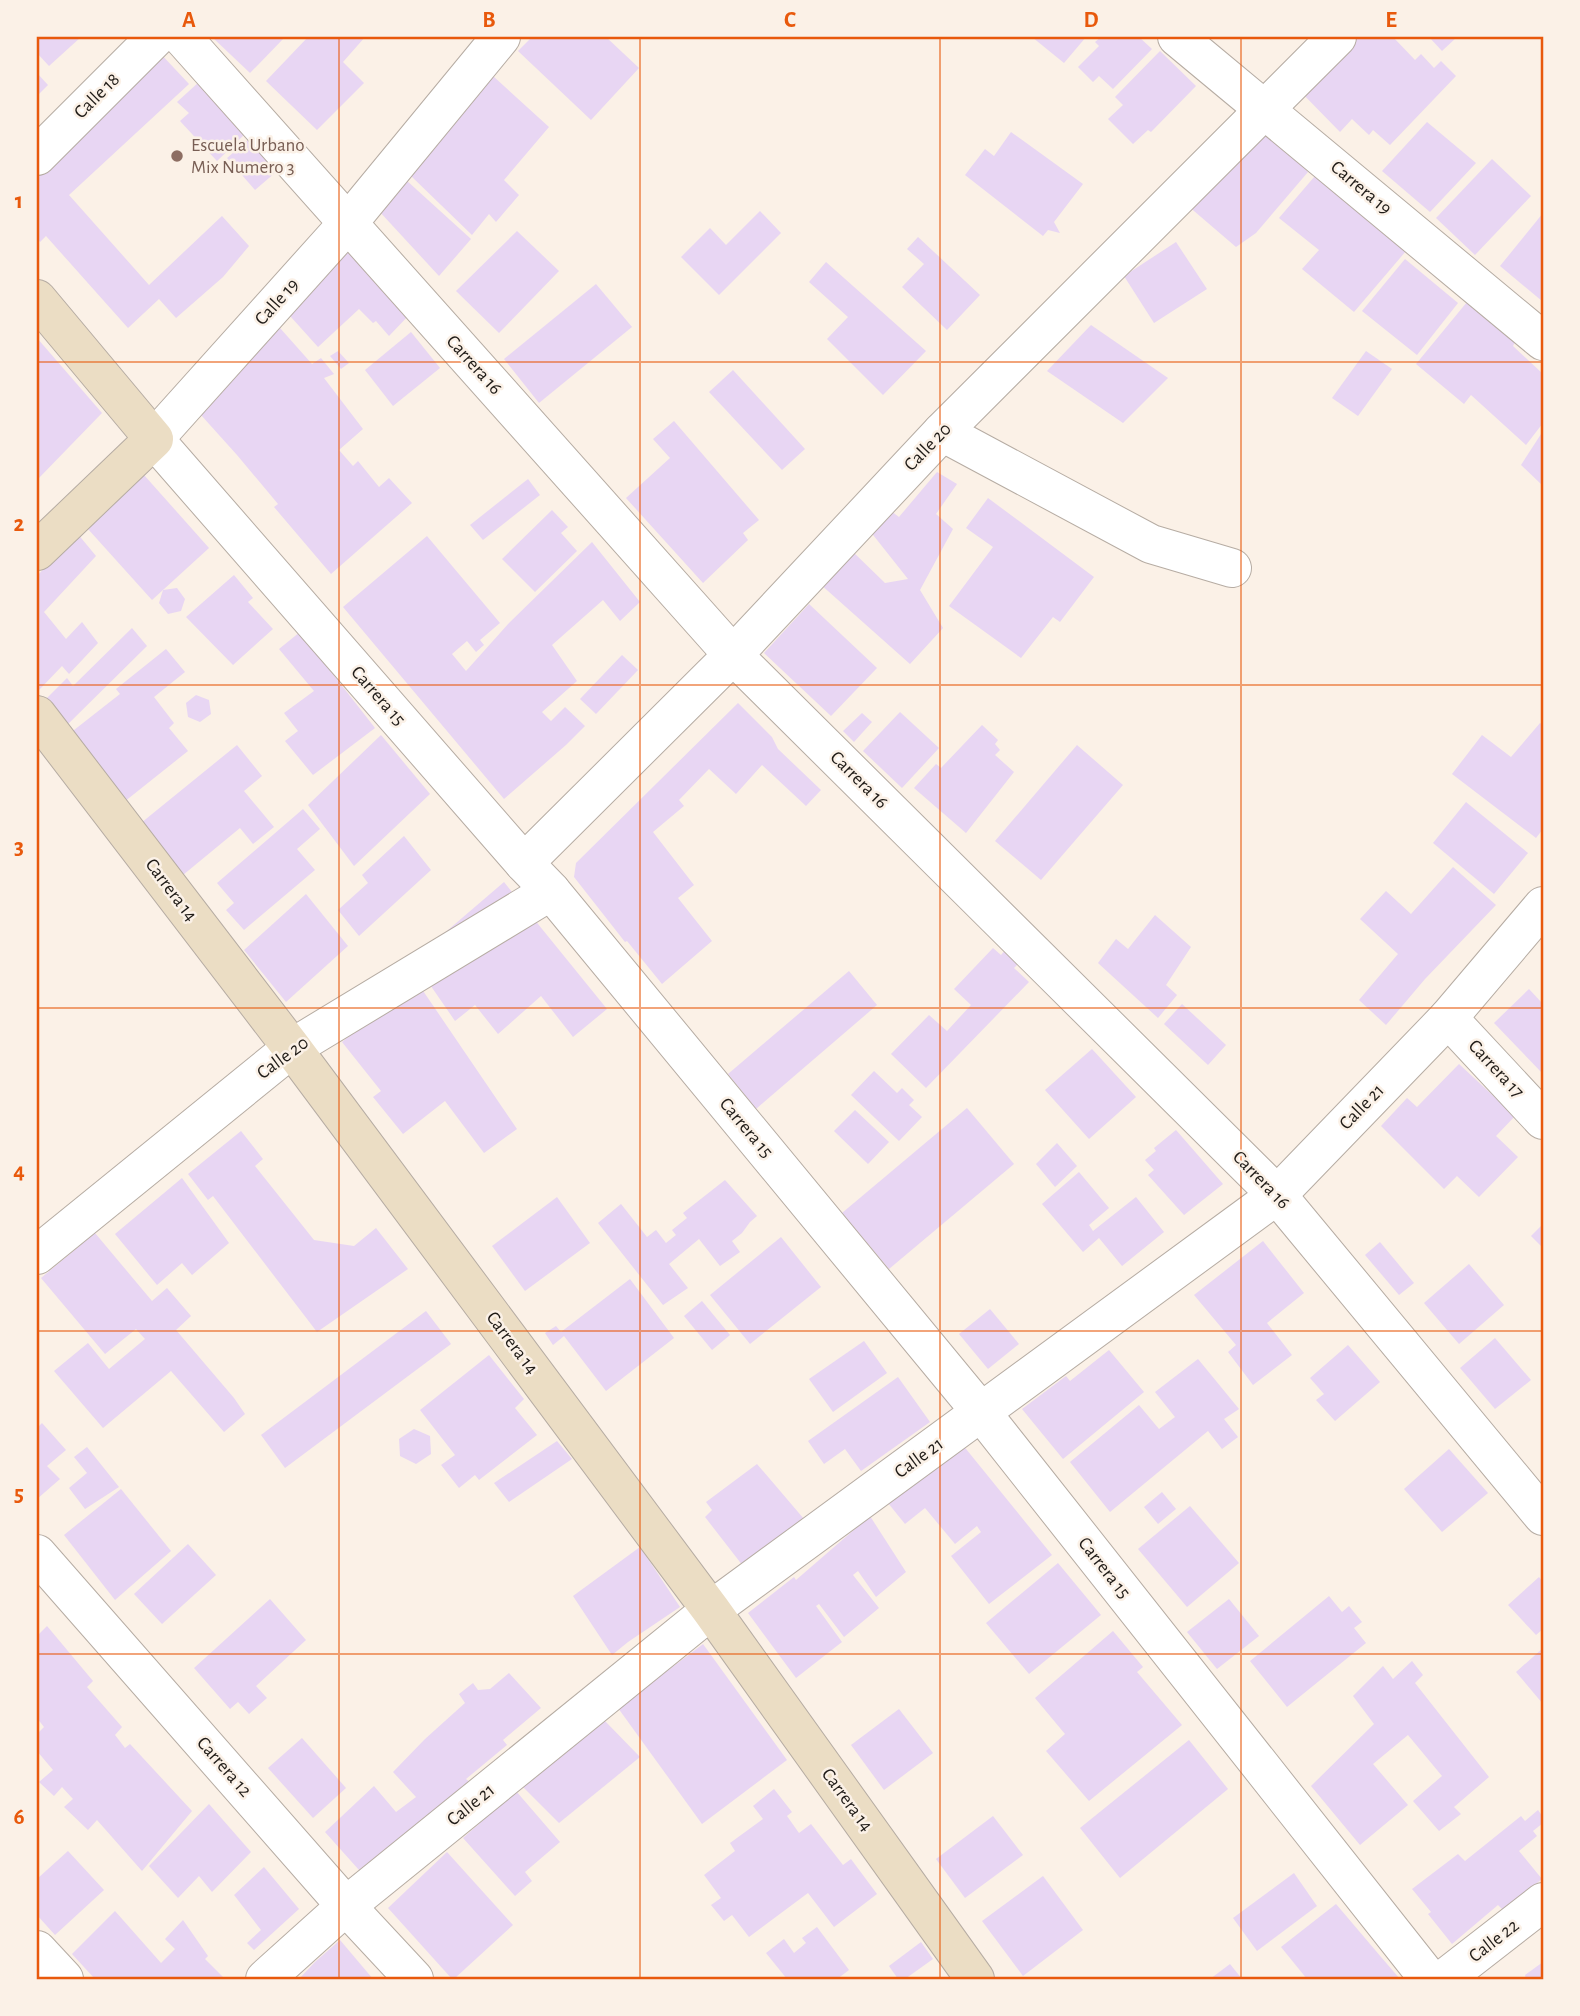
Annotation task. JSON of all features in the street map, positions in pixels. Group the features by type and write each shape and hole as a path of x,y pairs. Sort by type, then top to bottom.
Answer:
{"street":[{"name":"Calle 18","path":"37,156 156,37"},
{"name":"Carrera 16","path":"182,37 733,655 1277,1195 1543,1517"},
{"name":"Calle 19","path":"37,551 153,439 348,223 501,37"},
{"name":"Carrera 19","path":"1177,37 1543,341"},
{"name":"Calle 20","path":"524,863 733,655 942,432 1337,37"},
{"name":"Carrera 15","path":"37,299 153,439 551,891 981,1412 1429,1979"},
{"path":"942,432 1151,544 1232,568"},
{"name":"Carrera 14","path":"37,715 292,1048 711,1610 975,1979"},
{"name":"Calle 20","path":"37,1255 292,1048 551,891"},
{"name":"Calle 21","path":"265,1979 346,1906 711,1610 1277,1195 1448,1018 1543,906"},
{"name":"Carrera 17","path":"1448,1018 1543,1120"},
{"name":"Carrera 12","path":"37,1554 346,1906 414,1979"},
{"name":"Calle 22","path":"1444,1979 1543,1902"},
{"path":"37,1950 64,1979"}],"building":[{"path":"37,37 81,37 49,66 37,53"},
{"path":"212,37 285,37 250,73"},
{"path":"308,37 365,37 343,62 364,83 317,130 266,81"},
{"path":"532,37 606,37 639,68 591,120 518,51"},
{"path":"1032,37 1086,37 1064,63"},
{"path":"1101,37 1139,37 1152,49 1113,89 1099,76 1093,82 1078,67 1099,46 1095,42"},
{"path":"1352,37 1393,37 1415,60 1421,54 1434,68 1441,61 1456,76 1390,145 1373,130 1369,135 1352,119 1340,132 1298,89"},
{"path":"1429,37 1457,37 1442,51"},
{"path":"1160,51 1196,86 1151,132 1148,130 1133,144 1108,119 1123,105 1115,97"},
{"path":"159,52 189,84 69,195 149,285 222,216 249,246 223,277 176,318 159,299 128,328 46,236 40,242 37,238 37,168"},
{"path":"37,73 48,85 37,96"},
{"path":"493,76 549,127 504,180 519,195 496,222 489,214 472,235 410,175"},
{"path":"199,82 246,133 217,161 180,121 189,113 177,102"},
{"path":"1259,122 1308,172 1256,233 1236,247 1180,199"},
{"path":"1427,122 1476,163 1430,212 1382,171"},
{"path":"1011,132 1083,184 1054,222 1060,233 1048,230 1043,236 965,175 985,149 994,156"},
{"path":"248,140 276,172 255,190 227,158"},
{"path":"1492,159 1531,196 1475,255 1436,218"},
{"path":"1315,176 1406,251 1354,312 1302,269 1319,250 1279,218"},
{"path":"406,180 471,239 439,276 379,211"},
{"path":"760,211 781,233 719,295 681,257 710,228 726,245"},
{"path":"1543,213 1543,299 1542,301 1500,266"},
{"path":"517,231 559,271 499,333 456,291"},
{"path":"918,237 980,295 947,330 902,287 924,264 907,249"},
{"path":"346,242 410,314 389,336 376,321 373,323 359,309 318,347 282,307"},
{"path":"1176,242 1207,289 1154,323 1124,276"},
{"path":"1405,259 1458,303 1417,355 1362,311"},
{"path":"826,262 926,351 883,395 827,339 848,317 809,282"},
{"path":"596,284 632,327 539,403 504,359"},
{"path":"1467,302 1515,342 1513,346 1543,374 1543,423 1526,445 1471,395 1464,404 1416,364"},
{"path":"272,319 312,364 321,358 334,374 324,378 363,429 339,450 353,466 358,461 379,487 389,478 412,503 331,574 274,507 278,504 192,405"},
{"path":"1091,325 1168,378 1123,423 1047,371"},
{"path":"411,332 440,368 393,406 365,370"},
{"path":"37,338 102,413 37,480"},
{"path":"338,351 349,363 341,369 330,356"},
{"path":"1366,351 1392,369 1358,416 1332,398"},
{"path":"733,370 805,449 782,470 709,392"},
{"path":"674,421 759,520 743,533 748,540 703,583 626,498 670,458 653,439"},
{"path":"1543,431 1543,486 1521,465"},
{"path":"136,466 209,548 152,600 79,519"},
{"path":"937,472 957,484 936,514 953,529 920,590 943,628 910,664 819,583 851,550 885,583 908,579 866,526 887,508 899,517"},
{"path":"528,479 540,495 483,540 470,525"},
{"path":"988,498 1094,577 1060,622 1053,617 1021,658 949,606 993,547 966,528"},
{"path":"552,510 568,527 561,533 577,551 535,592 502,559"},
{"path":"77,533 96,556 44,612 66,639 82,622 98,643 69,674 62,666 39,690 37,576"},
{"path":"427,536 500,623 480,640 484,645 476,652 467,641 452,654 466,671 509,623 592,542 640,602 620,621 603,600 552,645 577,681 542,712 551,721 565,707 585,726 504,799 343,607"},
{"path":"234,575 253,598 248,602 273,629 233,665 186,617"},
{"path":"177,588 185,599 181,611 168,614 159,603 163,590"},
{"path":"809,604 877,668 831,716 764,653"},
{"path":"132,628 147,646 64,728 43,702 67,678 73,686"},
{"path":"300,632 375,728 313,775 285,741 298,731 284,713 314,691 279,649"},
{"path":"166,649 185,672 154,697 174,723 169,728 188,751 124,802 69,734 120,694 116,689"},
{"path":"622,655 638,670 596,714 580,699"},
{"path":"196,695 209,700 211,714 200,722 188,717 186,703"},
{"path":"738,703 772,737 778,749 821,790 806,806 762,765 736,794 709,769 679,800 684,806 653,832 694,885 678,898 712,941 662,984 574,877 576,863"},
{"path":"900,712 939,748 902,788 863,751"},
{"path":"862,713 872,722 854,742 843,731"},
{"path":"1540,723 1543,725 1543,829 1536,838 1452,774 1482,735 1511,757"},
{"path":"982,725 998,740 995,744 1000,750 995,755 1014,772 966,833 914,788 936,764 941,768"},
{"path":"381,735 430,794 354,866 308,805"},
{"path":"237,745 262,776 244,791 274,827 253,844 240,828 183,875 141,823"},
{"path":"1077,745 1123,785 1041,880 995,841"},
{"path":"1466,802 1528,853 1494,894 1433,843"},
{"path":"303,809 320,829 297,849 315,870 244,930 226,910 234,903 217,883"},
{"path":"404,836 431,870 359,936 338,910 368,883 362,875"},
{"path":"1453,867 1496,905 1425,979 1386,1025 1359,1000 1398,954 1360,919 1386,891 1411,914"},
{"path":"504,882 607,1009 573,1037 541,996 498,1034 475,1005 455,1021 413,960"},
{"path":"306,894 348,946 286,1002 244,950"},
{"path":"1155,915 1191,947 1166,985 1177,995 1158,1018 1098,963 1116,939 1128,949"},
{"path":"993,948 1001,955 1007,948 1021,961 1014,968 1029,982 926,1088 891,1054 929,1015 947,1031 971,1005 954,989"},
{"path":"849,971 877,1005 756,1109 728,1074"},
{"path":"415,979 517,1129 484,1153 445,1101 403,1134 373,1097 381,1091 342,1042"},
{"path":"1529,989 1543,1004 1543,1074 1494,1023"},
{"path":"1182,1004 1226,1045 1208,1065 1164,1024"},
{"path":"1092,1049 1136,1097 1089,1139 1045,1090"},
{"path":"1459,1064 1515,1116 1496,1136 1518,1157 1479,1197 1457,1176 1444,1189 1381,1126 1407,1098 1417,1107"},
{"path":"874,1071 897,1093 902,1088 914,1100 909,1105 922,1117 899,1141 851,1095"},
{"path":"967,1108 1014,1164 889,1269 842,1213"},
{"path":"855,1110 889,1142 868,1164 834,1131"},
{"path":"1176,1130 1223,1184 1184,1215 1148,1175 1154,1170 1145,1160 1156,1151 1154,1148"},
{"path":"241,1131 263,1159 255,1166 314,1240 354,1246 376,1228 408,1269 317,1332 213,1196 208,1200 188,1174"},
{"path":"1057,1143 1077,1166 1055,1187 1036,1164"},
{"path":"1079,1172 1109,1208 1089,1225 1093,1231 1136,1197 1164,1232 1122,1266 1099,1238 1083,1252 1042,1204"},
{"path":"182,1178 229,1243 192,1275 182,1263 157,1285 115,1234"},
{"path":"725,1180 757,1216 732,1241 740,1252 720,1266 699,1239 669,1264 688,1288 663,1305 598,1223 621,1204 647,1237 656,1230 666,1243 676,1235 672,1230 687,1218 683,1213"},
{"path":"557,1197 590,1243 525,1291 492,1246"},
{"path":"1543,1224 1543,1248 1531,1236"},
{"path":"95,1233 152,1301 167,1288 191,1316 176,1330 245,1414 224,1432 171,1371 103,1428 54,1371 88,1343 109,1369 145,1339 136,1329 105,1354 41,1278"},
{"path":"781,1237 821,1287 750,1344 710,1295"},
{"path":"1263,1241 1304,1293 1267,1323 1292,1355 1253,1385 1228,1352 1236,1345 1194,1295"},
{"path":"1380,1242 1414,1283 1399,1295 1365,1255"},
{"path":"1469,1264 1504,1305 1459,1344 1424,1303"},
{"path":"630,1279 674,1338 606,1391 564,1336 553,1345 545,1333 556,1326 561,1332"},
{"path":"702,1301 730,1335 712,1350 684,1316"},
{"path":"990,1309 1019,1344 988,1369 959,1334"},
{"path":"426,1311 451,1344 285,1468 261,1435"},
{"path":"1495,1338 1531,1380 1495,1409 1460,1368"},
{"path":"864,1341 887,1373 833,1412 809,1379"},
{"path":"1348,1345 1380,1382 1335,1421 1316,1400 1324,1394 1310,1378"},
{"path":"1109,1350 1144,1392 1063,1459 1022,1409 1066,1376 1070,1381"},
{"path":"489,1355 524,1399 515,1408 537,1435 479,1480 475,1475 459,1488 441,1465 455,1455 420,1410"},
{"path":"1198,1359 1239,1409 1224,1419 1238,1437 1222,1449 1208,1431 1110,1512 1070,1462 1139,1405 1159,1429 1175,1417 1155,1392"},
{"path":"898,1377 930,1422 861,1471 845,1449 824,1464 808,1441"},
{"path":"42,1423 66,1450 47,1466 60,1479 37,1499 37,1428"},
{"path":"414,1429 430,1436 431,1454 416,1464 400,1456 399,1439"},
{"path":"557,1441 572,1459 509,1502 494,1483"},
{"path":"962,1444 1052,1555 989,1604 951,1556 981,1532 977,1526 955,1544 925,1508 905,1524 888,1503"},
{"path":"87,1447 119,1487 85,1509 69,1488 87,1473 74,1457"},
{"path":"1449,1449 1488,1493 1442,1532 1404,1489"},
{"path":"757,1464 804,1519 743,1566 705,1517 712,1510 706,1502"},
{"path":"121,1489 171,1551 115,1600 64,1535"},
{"path":"1162,1492 1176,1509 1158,1524 1144,1507"},
{"path":"1190,1506 1239,1563 1187,1607 1138,1549"},
{"path":"870,1516 906,1572 876,1597 858,1571 853,1575 879,1608 844,1637 819,1604 816,1606 842,1642 796,1678 748,1613 794,1577 796,1580"},
{"path":"188,1544 216,1575 162,1624 134,1594"},
{"path":"640,1547 680,1607 612,1655 573,1596"},
{"path":"1058,1563 1101,1615 1029,1674 986,1623"},
{"path":"1539,1577 1543,1582 1543,1629 1536,1635 1508,1605"},
{"path":"1329,1596 1342,1612 1349,1606 1362,1622 1354,1628 1366,1643 1287,1707 1250,1661"},
{"path":"270,1599 306,1640 256,1686 267,1698 249,1714 238,1702 230,1709 194,1668"},
{"path":"1229,1599 1259,1636 1217,1669 1187,1632"},
{"path":"47,1626 93,1681 87,1687 122,1727 115,1735 125,1748 130,1744 192,1811 142,1871 97,1820 88,1830 64,1807 73,1799 62,1787 54,1796 39,1782 53,1770 37,1751 37,1734 44,1727 37,1718 37,1636"},
{"path":"1113,1631 1143,1667 1137,1672 1182,1725 1089,1801 1046,1751 1065,1734 1035,1698"},
{"path":"703,1644 787,1760 702,1824 618,1708"},
{"path":"1543,1648 1543,1704 1516,1672"},
{"path":"1412,1661 1423,1675 1415,1683 1489,1777 1454,1807 1461,1814 1439,1831 1413,1801 1442,1776 1408,1735 1373,1764 1408,1805 1360,1845 1311,1786 1374,1724 1353,1696 1383,1666 1393,1679"},
{"path":"509,1673 541,1708 503,1740 507,1745 466,1779 471,1783 359,1870 325,1832 374,1786 396,1812 416,1797 393,1772 465,1703 459,1694 473,1683 478,1690 490,1689"},
{"path":"899,1709 933,1753 884,1790 851,1745"},
{"path":"604,1720 640,1757 559,1823 522,1786"},
{"path":"302,1738 346,1788 313,1818 268,1768"},
{"path":"1189,1740 1228,1789 1120,1878 1080,1828"},
{"path":"774,1789 792,1812 787,1816 799,1833 811,1824 843,1865 851,1859 877,1894 834,1927 808,1893 749,1937 732,1915 724,1921 711,1905 721,1898 704,1875 735,1851 730,1843 763,1819 753,1806"},
{"path":"516,1791 560,1842 525,1872 532,1881 515,1896 463,1838"},
{"path":"209,1804 251,1852 212,1892 199,1876 178,1898 149,1866"},
{"path":"1538,1810 1543,1817 1543,1823 1533,1831 1537,1836 1519,1851 1542,1879 1503,1910 1498,1905 1452,1944 1412,1889 1458,1854 1465,1861 1521,1816 1525,1821"},
{"path":"993,1816 1023,1855 965,1898 936,1859"},
{"path":"68,1851 104,1890 55,1935 37,1915 37,1879"},
{"path":"447,1852 513,1925 454,1979 388,1908"},
{"path":"264,1867 299,1909 254,1950 247,1943 261,1930 234,1895"},
{"path":"1294,1873 1317,1906 1257,1951 1233,1918"},
{"path":"1043,1876 1083,1930 1023,1976 982,1921"},
{"path":"1336,1904 1400,1979 1307,1979 1281,1947"},
{"path":"115,1911 161,1963 175,1949 165,1939 183,1920 208,1956 205,1959 224,1978 95,1979 72,1954"},
{"path":"817,1927 849,1970 837,1979 787,1979 766,1953 784,1939 794,1953 806,1943 802,1938"},
{"path":"340,1940 373,1979 299,1979 315,1962"},
{"path":"921,1942 933,1959 905,1979 898,1979 889,1966"},
{"path":"1543,1962 1543,1979 1526,1979 1525,1975"},
{"path":"1230,1964 1242,1979 1210,1979"}],"place":[{"name":"Escuela Urbano Mix Numero 3","path":"177,156"}]}
